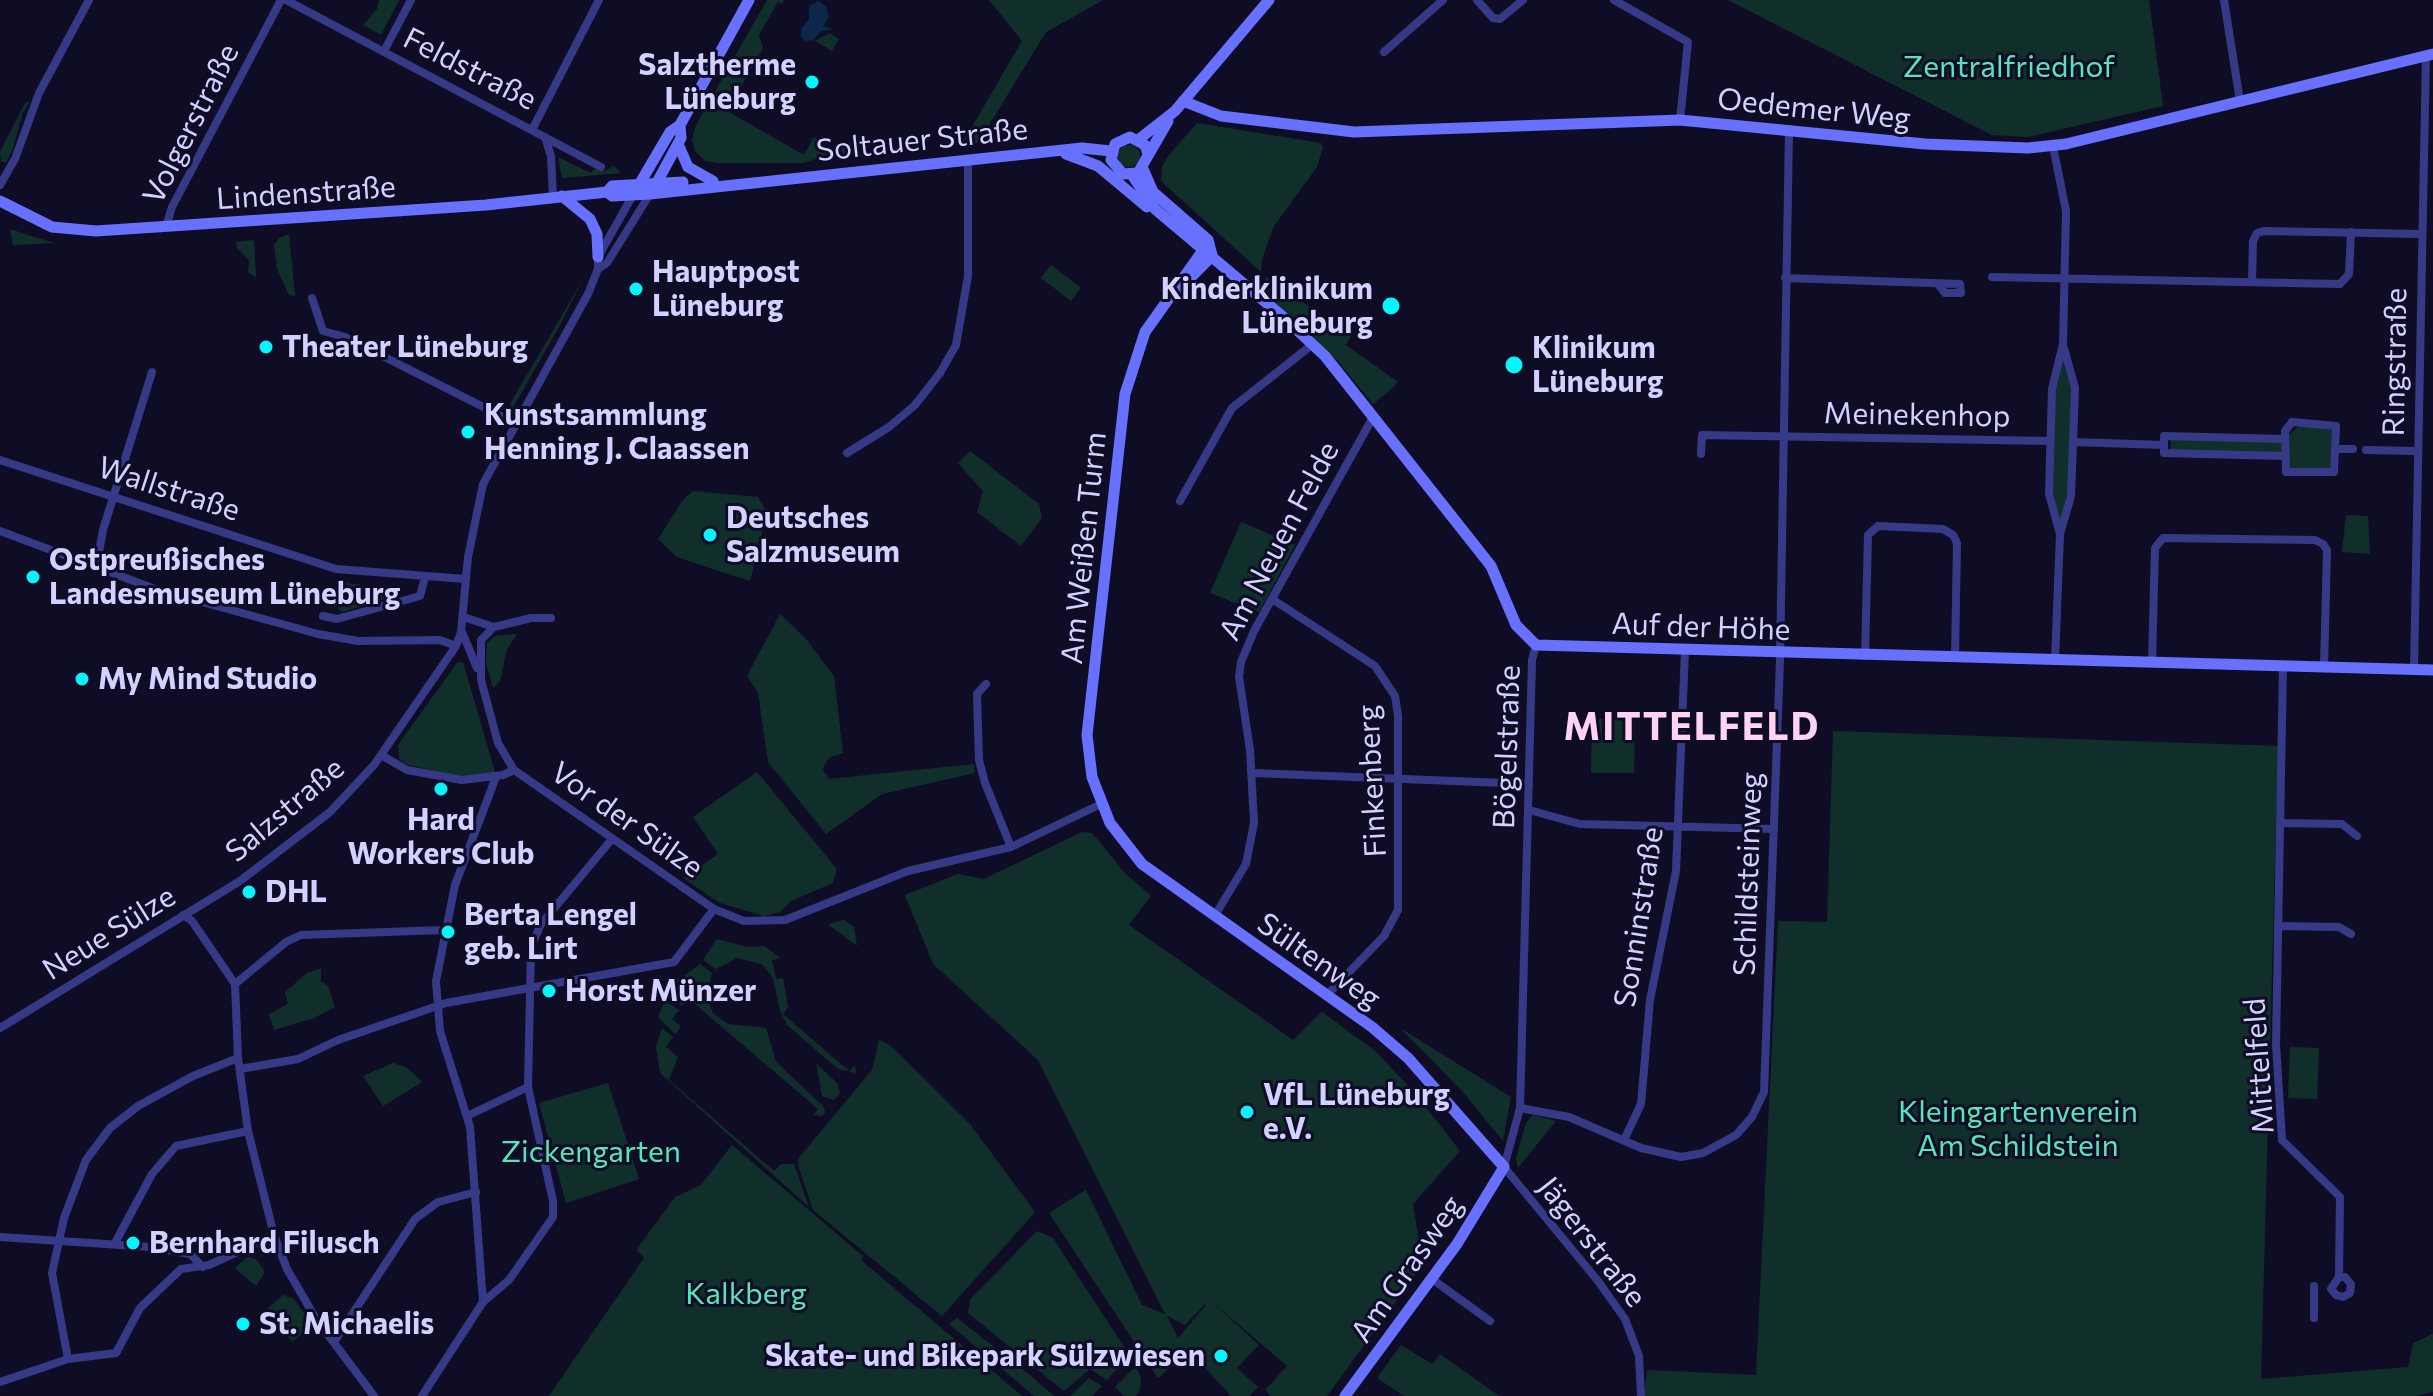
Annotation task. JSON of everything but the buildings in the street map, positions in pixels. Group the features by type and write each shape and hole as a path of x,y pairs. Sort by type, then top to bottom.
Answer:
{"main road":[{"path":"653,189 678,144 680,125 749,0"},
{"name":"Soltauer Straße","path":"1143,169 1148,154 1179,106 1269,0"},
{"name":"Oedemer Weg","path":"1179,106 1221,116 1373,133 1680,120 1925,144 2053,146 2430,54"},
{"name":"Soltauer Straße","path":"653,189 737,184 1082,148 1111,151 1122,139 1138,140 1179,106"},
{"path":"636,190 670,132 680,125"},
{"path":"1138,140 1148,154"},
{"path":"678,144 688,167 713,181"},
{"name":"Bögelstraße","path":"1049,151 1073,155 1098,166 1208,252 1313,344 1491,566 1516,625 1536,645"},
{"path":"1111,151 1115,169 1132,175 1143,169"},
{"name":"Bögelstraße","path":"1143,169 1153,192 1208,240 1208,252"},
{"name":"Bögelstraße","path":"1132,175 1158,213 1189,242 1194,260"},
{"name":"Soltauer Straße","path":"653,189 713,181 737,184"},
{"name":"Lindenstraße","path":"0,201 52,227 74,230 166,227 607,192 612,196 653,189"},
{"path":"557,197 590,219 597,234 598,263"},
{"name":"Am Weißen Turm","path":"1101,804 1092,777 1087,735 1125,394 1138,349 1163,303 1194,260 1208,252"},
{"name":"Am Weißen Turm","path":"1163,303 1208,252"},
{"name":"Auf der Höhe","path":"1536,645 2433,670"},
{"name":"Sültenweg","path":"1101,804 1120,840 1142,864 1327,995 1408,1058 1504,1167"},
{"name":"Am Grasweg","path":"1345,1396 1432,1279 1504,1167"}],"street":[{"path":"0,185 15,159 39,93 89,0"},
{"name":"Feldstraße","path":"284,0 533,128 601,167"},
{"name":"Volgerstraße","path":"166,227 172,207 284,0"},
{"path":"384,51 411,0"},
{"path":"533,128 599,0"},
{"path":"1384,52 1443,0"},
{"path":"1477,0 1493,18 1500,19 1523,0"},
{"path":"1614,0 1688,42 1680,120"},
{"path":"2224,0 2240,101"},
{"name":"Ringstraße","path":"2414,669 2421,234 2430,54"},
{"name":"Schildsteinweg","path":"1624,1140 1658,1154 1681,1157 1703,1153 1736,1135 1752,1117 1766,1082 1780,653 1789,131"},
{"name":"Feldstraße","path":"545,137 557,197"},
{"path":"2053,146 2066,211 2063,344 2052,389 2049,494 2060,534"},
{"path":"847,453 889,427 915,405 940,373 956,345 969,263 968,160"},
{"path":"636,190 598,263 607,263 653,189"},
{"path":"1992,277 2340,284 2349,274 2351,232"},
{"path":"2252,281 2257,233 2421,234"},
{"name":"Salzstraße","path":"202,903 240,881 330,812 381,755 456,646 461,632 465,579 483,484 598,263"},
{"path":"1785,278 1938,284"},
{"path":"312,298 323,331 345,337 515,423"},
{"path":"1180,501 1232,408 1313,344"},
{"path":"2055,660 2060,534 2071,496 2075,388 2063,344"},
{"path":"96,568 103,530 152,372"},
{"name":"Am Neuen Felde","path":"1214,917 1246,864 1254,823 1253,773 1239,677 1246,647 1372,419"},
{"path":"2292,422 2330,423 2338,430 2337,449 2337,467 2328,474 2289,474 2284,469 2287,425 2292,422"},
{"path":"1701,454 1702,435 1784,438"},
{"path":"2284,456 2164,453 2164,436 2285,439"},
{"name":"Meinekenhop","path":"1784,438 2050,441"},
{"path":"2073,442 2164,445"},
{"path":"2337,449 2353,449"},
{"path":"2366,450 2417,451"},
{"name":"Wallstraße","path":"0,460 329,568 465,579"},
{"path":"1865,656 1868,535 1878,526 1943,529 1953,535 1957,543 1955,658"},
{"path":"0,531 185,598 332,637 388,643 440,640 456,646"},
{"path":"2152,663 2155,548 2163,538 2315,540 2327,550 2324,667"},
{"path":"323,616 337,619 420,596 425,577"},
{"name":"Finkenberg","path":"1272,599 1358,651 1387,681 1395,696 1398,716 1398,910 1384,936 1327,995"},
{"path":"463,617 494,627"},
{"path":"481,680 481,640 494,627 531,618 551,618"},
{"path":"381,755 396,766 444,778 496,777 514,770 498,743 481,680 461,632"},
{"name":"Bögelstraße","path":"1504,1167 1520,1108 1532,660 1536,645"},
{"name":"Sonninstraße","path":"1624,1140 1641,1104 1650,1000 1674,888 1685,650"},
{"name":"Mittelfeld","path":"2283,666 2276,1044 2282,1140 2340,1197 2339,1277"},
{"path":"986,684 977,694 979,760 1011,847"},
{"name":"Vor der Sülze","path":"514,770 714,909 744,921 785,920 908,871 1011,847 1101,804"},
{"path":"1253,773 1529,784"},
{"path":"483,1302 476,1192 467,1116 440,1031 436,981 455,885 496,777"},
{"path":"1529,810 1580,824 1774,829"},
{"path":"2280,823 2342,824 2357,836"},
{"path":"422,1396 483,1302 514,1274 550,1223 554,1209 528,1087 535,936 612,839"},
{"name":"Neue Sülze","path":"0,1028 202,903"},
{"path":"240,1069 298,1059 338,1040 438,1005 674,962 714,909"},
{"path":"183,915 235,984 238,1058 248,1131 274,1235 299,1292 374,1396"},
{"path":"2278,926 2339,927 2351,934"},
{"path":"235,984 286,942 301,935 444,930"},
{"path":"68,1359 53,1291 57,1240 82,1167 110,1128 138,1106 193,1076 238,1058"},
{"path":"467,1116 528,1087"},
{"path":"1520,1108 1569,1117 1624,1140"},
{"path":"115,1243 152,1174 176,1146 248,1131"},
{"name":"Jägerstraße","path":"1504,1167 1598,1281 1625,1319 1639,1356 1641,1396"},
{"path":"334,1342 415,1219 438,1202 476,1192"},
{"path":"0,1382 68,1359 116,1353 147,1300 181,1269 206,1266 274,1235"},
{"path":"0,1237 115,1243 190,1254 206,1266"},
{"path":"1432,1279 1490,1321"},
{"path":"2314,1286 2314,1318"}],"green space":[{"path":"379,0 399,0 381,35 363,25 377,9"},
{"path":"767,0 784,0 782,4 778,2 759,35 763,48 727,111 804,155 814,137 835,153 844,141 862,144 869,156 819,158 803,163 718,163 705,161 695,151 692,140 696,125"},
{"path":"989,0 1103,0 1046,32 978,143 962,144 1022,41"},
{"name":"Zentralfriedhof","path":"1728,0 2149,0 2163,106 2028,137 1992,135"},
{"path":"830,33 839,39 832,51 815,41"},
{"path":"31,101 23,112 6,163 1,161 0,152 25,103"},
{"path":"1197,123 1321,143 1323,147 1317,167 1274,226 1262,259 1261,272 1161,181 1162,167 1168,156"},
{"path":"1129,145 1137,148 1140,156 1137,164 1129,167 1121,164 1118,156 1121,148"},
{"path":"558,157 591,173 596,167 604,171 614,166 621,173 562,178"},
{"path":"10,229 34,237 55,243 13,245"},
{"path":"289,234 295,296 289,295 277,269 274,245 279,238"},
{"path":"254,240 256,278 248,272 249,260 237,248 236,242"},
{"path":"1051,265 1081,288 1071,301 1041,278"},
{"path":"1266,277 1351,335 1346,345 1398,382 1395,386 1373,404 1337,360 1266,297"},
{"path":"582,281 560,325 511,411 510,404"},
{"path":"2063,354 2071,388 2068,496 2060,524 2052,492 2054,390"},
{"path":"2300,425 2330,428 2334,433 2330,469 2291,469 2288,465 2289,435"},
{"path":"2171,439 2282,441 2282,454 2170,451"},
{"path":"970,451 1039,504 1042,518 1021,546 977,512 983,491 958,463"},
{"path":"693,491 758,497 767,513 750,581 677,557 658,539 683,500"},
{"path":"2346,515 2368,516 2370,554 2342,552"},
{"path":"1241,522 1295,545 1259,612 1210,593"},
{"path":"345,583 391,588 391,597 342,612 338,609"},
{"path":"780,614 806,639 834,676 843,753 829,758 825,764 823,770 829,779 974,764 975,773 882,794 826,834 768,762 758,693 747,676"},
{"path":"517,634 507,649 500,681 493,688 486,663 487,643 495,636"},
{"path":"463,662 495,772 463,778 406,764 399,759 398,745 457,663"},
{"path":"1592,719 1635,719 1634,773 1591,773"},
{"name":"Kleingartenverein Am Schildstein","path":"1833,731 2278,746 2261,1379 2408,1367 2413,1343 2433,1334 2433,1392 2415,1396 1644,1396 1647,1370 1756,1375 1778,921 1827,922"},
{"path":"757,772 837,869 833,883 791,901 780,912 764,916 720,903 683,878 718,854 693,817"},
{"name":"VfL Lüneburg e.V.","path":"1082,832 1092,833 1124,872 1151,896 1129,925 1293,1040 1322,1012 1375,1051 1415,1093 1460,1151 1413,1204 1422,1262 1415,1275 1327,1396 1271,1396 1265,1390 1287,1366 1210,1300 1259,1345 1237,1368 1258,1387 1249,1396 1231,1396 1189,1350 1158,1378 1049,1213 1086,1190 1142,1305 1165,1314 1038,1060 933,964 905,895 958,874 984,879","holes":["1206,1305 1178,1338 1167,1316 1185,1325"]},
{"path":"844,920 854,927 857,946 828,924"},
{"path":"717,939 747,947 764,946 780,958 772,960 776,979 783,978 788,1007 783,1014 849,1071 855,1065 856,1073 838,1069 787,1025 780,1011 773,978 762,964 737,958 716,969 703,960"},
{"path":"700,964 712,973 706,997 713,1013 728,1024 766,1028 776,1062 823,1106 825,1112 822,1116 814,1115 818,1109 689,999 682,1006 666,993 668,982 684,976"},
{"path":"321,968 321,981 328,986 335,1007 314,1018 274,1030 269,1014 288,1004 285,992 307,973"},
{"path":"665,1001 679,1010 672,1019 681,1027 675,1034 658,1017"},
{"path":"662,1028 673,1037 666,1047 678,1057 669,1080 774,1171 781,1164 794,1164 809,1207 660,1073 656,1046"},
{"path":"1400,1028 1511,1097 1503,1141 1463,1092"},
{"path":"879,1040 890,1045 970,1124 1035,1212 942,1316 813,1210 799,1168 798,1159 872,1070"},
{"path":"2290,1047 2319,1048 2317,1099 2288,1098"},
{"path":"393,1063 406,1067 422,1082 383,1106 363,1076"},
{"path":"816,1063 837,1083 840,1093 834,1100 822,1096"},
{"name":"Zickengarten","path":"608,1083 639,1179 566,1203 539,1103"},
{"path":"1533,1115 1556,1121 1518,1168 1516,1158 1526,1123"},
{"name":"Kalkberg","path":"732,1145 863,1256 862,1261 1022,1396 549,1396 644,1258 636,1250 675,1197 701,1185"},
{"path":"1037,1231 1053,1238 1130,1356 1107,1380 1090,1369 1064,1391 968,1313 970,1300"},
{"path":"247,1257 256,1259 265,1272 256,1286 235,1268"},
{"path":"283,1295 293,1298 313,1325 292,1342 267,1309"},
{"path":"957,1318 1054,1396 1034,1396 949,1324"},
{"path":"1401,1345 1432,1364 1440,1354 1499,1396 1404,1396 1377,1378"},
{"path":"1136,1366 1141,1379 1140,1390 1136,1396 1124,1396 1115,1387"},
{"path":"1089,1378 1102,1386 1092,1396 1070,1396"}],"water":[{"path":"818,1 826,6 829,17 823,26 833,29 821,31 814,40 806,41 801,37 801,29 809,19 809,6"}],"place":[{"name":"Salztherme Lüneburg","path":"812,82"},
{"name":"Hauptpost Lüneburg","path":"636,289"},
{"name":"Kinderklinikum Lüneburg","path":"1391,306"},
{"name":"Theater Lüneburg","path":"266,347"},
{"name":"Klinikum Lüneburg","path":"1514,365"},
{"name":"Kunstsammlung Henning J. Claassen","path":"468,432"},
{"name":"Deutsches Salzmuseum","path":"710,535"},
{"name":"Ostpreußisches Landesmuseum Lüneburg","path":"33,577"},
{"name":"My Mind Studio","path":"82,679"},
{"name":"Hard Workers Club","path":"441,789"},
{"name":"DHL","path":"249,892"},
{"name":"Berta Lengel geb. Lirt","path":"448,932"},
{"name":"Horst Münzer","path":"549,991"},
{"name":"VfL Lüneburg e.V.","path":"1247,1112"},
{"name":"Bernhard Filusch","path":"133,1243"},
{"name":"St. Michaelis","path":"243,1324"},
{"name":"Skate- und Bikepark Sülzwiesen","path":"1221,1356"}],"district":[{"name":"MITTELFELD","path":"1692,727"}]}
